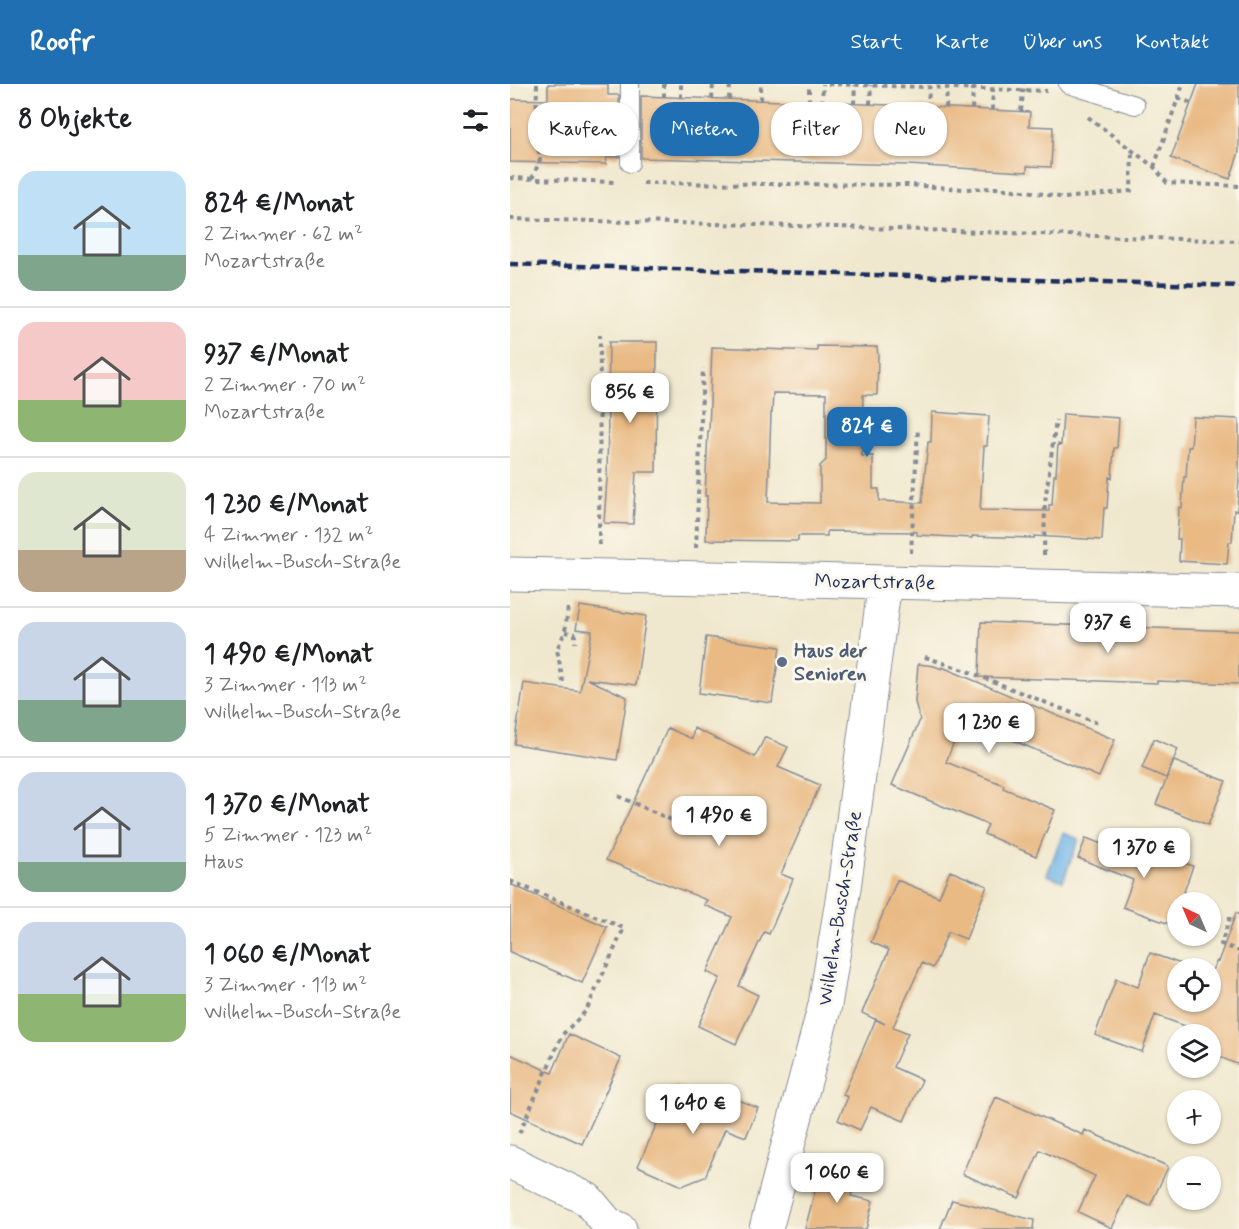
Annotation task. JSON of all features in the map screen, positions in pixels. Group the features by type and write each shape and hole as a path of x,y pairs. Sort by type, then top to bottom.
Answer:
{"street":[{"name":"Mozartstraße","path":"510,574 1239,591"},
{"name":"Wilhelm-Busch-Straße","path":"766,1229 825,1005 897,582"},
{"path":"512,1153 587,1199 608,1224 620,1229"}],"lane":[{"path":"630,84 630,162"},
{"path":"1061,88 1135,105"}],"path":[{"path":"537,84 537,102"},
{"path":"664,84 664,97"},
{"path":"681,84 681,98"},
{"path":"712,99 713,84"},
{"path":"729,99 730,84"},
{"path":"761,84 761,100"},
{"path":"809,84 809,102"},
{"path":"822,102 823,84"},
{"path":"828,84 1023,90 1061,88"},
{"path":"1022,111 1024,84"},
{"path":"1154,166 1183,84"},
{"path":"854,102 855,85"},
{"path":"870,104 871,85"},
{"path":"928,102 929,87"},
{"path":"946,102 947,88"},
{"path":"972,88 972,109"},
{"path":"992,110 993,89"},
{"path":"1178,98 1191,103"},
{"path":"1080,111 1154,166 1167,183 1239,186"},
{"path":"634,183 908,185 1004,189 1065,198 1131,191 1132,150"},
{"path":"532,179 540,156"},
{"path":"510,178 622,183"},
{"path":"510,219 838,226 1239,241"},
{"path":"562,682 557,649 586,575 600,335"},
{"path":"695,577 703,368"},
{"path":"1042,586 1045,502 1056,420"},
{"path":"897,582 918,428"},
{"path":"565,632 575,634 575,643"},
{"path":"925,657 967,671 1097,723"},
{"path":"618,796 694,830"},
{"path":"510,881 624,928 586,1011 562,1035 512,1153"},
{"path":"1230,917 1221,944 1239,951"}],"water":[{"path":"1063,833 1079,839 1063,881 1047,875"}],"building":[{"path":"548,84 608,84 608,95 619,95 619,102 528,102 528,156 619,157 607,157 606,164 510,162 510,99 548,100"},
{"path":"1198,84 1239,84 1239,152 1230,179 1171,158"},
{"path":"641,96 807,102 771,102 771,156 862,156 862,104 874,104 874,156 947,156 947,108 1030,112 1029,126 1053,127 1051,167 1027,166 1027,172 908,165 641,158"},
{"path":"609,342 657,342 656,472 636,472 633,524 604,523"},
{"path":"817,346 877,347 877,395 863,395 862,456 873,456 873,489 879,489 879,501 922,503 928,442 931,442 932,412 989,416 987,446 984,446 980,510 1049,511 1049,505 1052,505 1058,444 1061,445 1063,414 1119,418 1112,478 1109,477 1107,508 1104,508 1102,540 1034,536 1034,538 972,536 972,538 917,535 917,532 827,531 827,536 798,536 798,541 706,540 707,496 705,496 712,347 817,351","holes":["773,393 826,394 826,460 820,466 820,503 768,502"]},
{"path":"1193,417 1239,419 1237,511 1234,510 1232,542 1229,542 1227,564 1179,561 1180,539 1177,539 1179,507 1182,508"},
{"path":"580,606 646,616 636,685 587,679 627,697 617,760 514,744 524,683 580,691 592,631 576,629"},
{"path":"981,622 1239,631 1239,684 979,677"},
{"path":"706,637 780,647 772,703 699,693"},
{"path":"918,664 942,669 942,667 1115,740 1099,777 963,719 946,762 1004,785 1003,788 1055,810 1036,856 984,834 988,825 892,785 920,720 915,702"},
{"path":"668,728 692,739 694,728 755,757 765,737 788,747 778,767 820,785 781,874 793,879 769,934 764,932 739,986 758,995 736,1044 698,1026 720,978 707,972 732,917 704,905 707,900 606,860"},
{"path":"1154,739 1178,749 1166,778 1142,768"},
{"path":"1174,761 1226,781 1208,825 1156,804"},
{"path":"1086,838 1140,858 1144,849 1193,866 1184,892 1167,892 1167,923 1123,907 1133,880 1078,858"},
{"path":"950,871 987,886 966,939 948,932 933,968 922,963 893,1027 908,1033 893,1067 922,1080 904,1121 871,1107 860,1130 838,1120 848,1097 843,1095 876,1020 862,1013 889,950 871,942 897,880 939,897"},
{"path":"510,884 607,927 582,983 510,952"},
{"path":"1236,913 1239,914 1239,1065 1221,1058 1221,1024 1180,1024 1155,1015 1142,1052 1095,1035 1116,979 1138,987 1150,953 1167,959 1167,1012 1221,1012 1219,958"},
{"path":"569,1034 621,1058 582,1144 510,1111 510,1054 552,1073"},
{"path":"674,1085 720,1106 726,1095 758,1108 746,1137 725,1129 705,1177 682,1186 638,1166"},
{"path":"996,1097 1083,1135 1085,1130 1167,1166 1150,1206 1127,1196 1112,1228 1078,1212 1095,1176 1040,1150 1019,1198 962,1174"},
{"path":"821,1168 856,1177 851,1196 873,1201 866,1229 805,1229"},
{"path":"952,1200 1034,1220 1033,1229 940,1229"}],"railway":[{"path":"510,264 1239,286"}],"place":[{"name":"Haus der Senioren","path":"782,662"}]}
